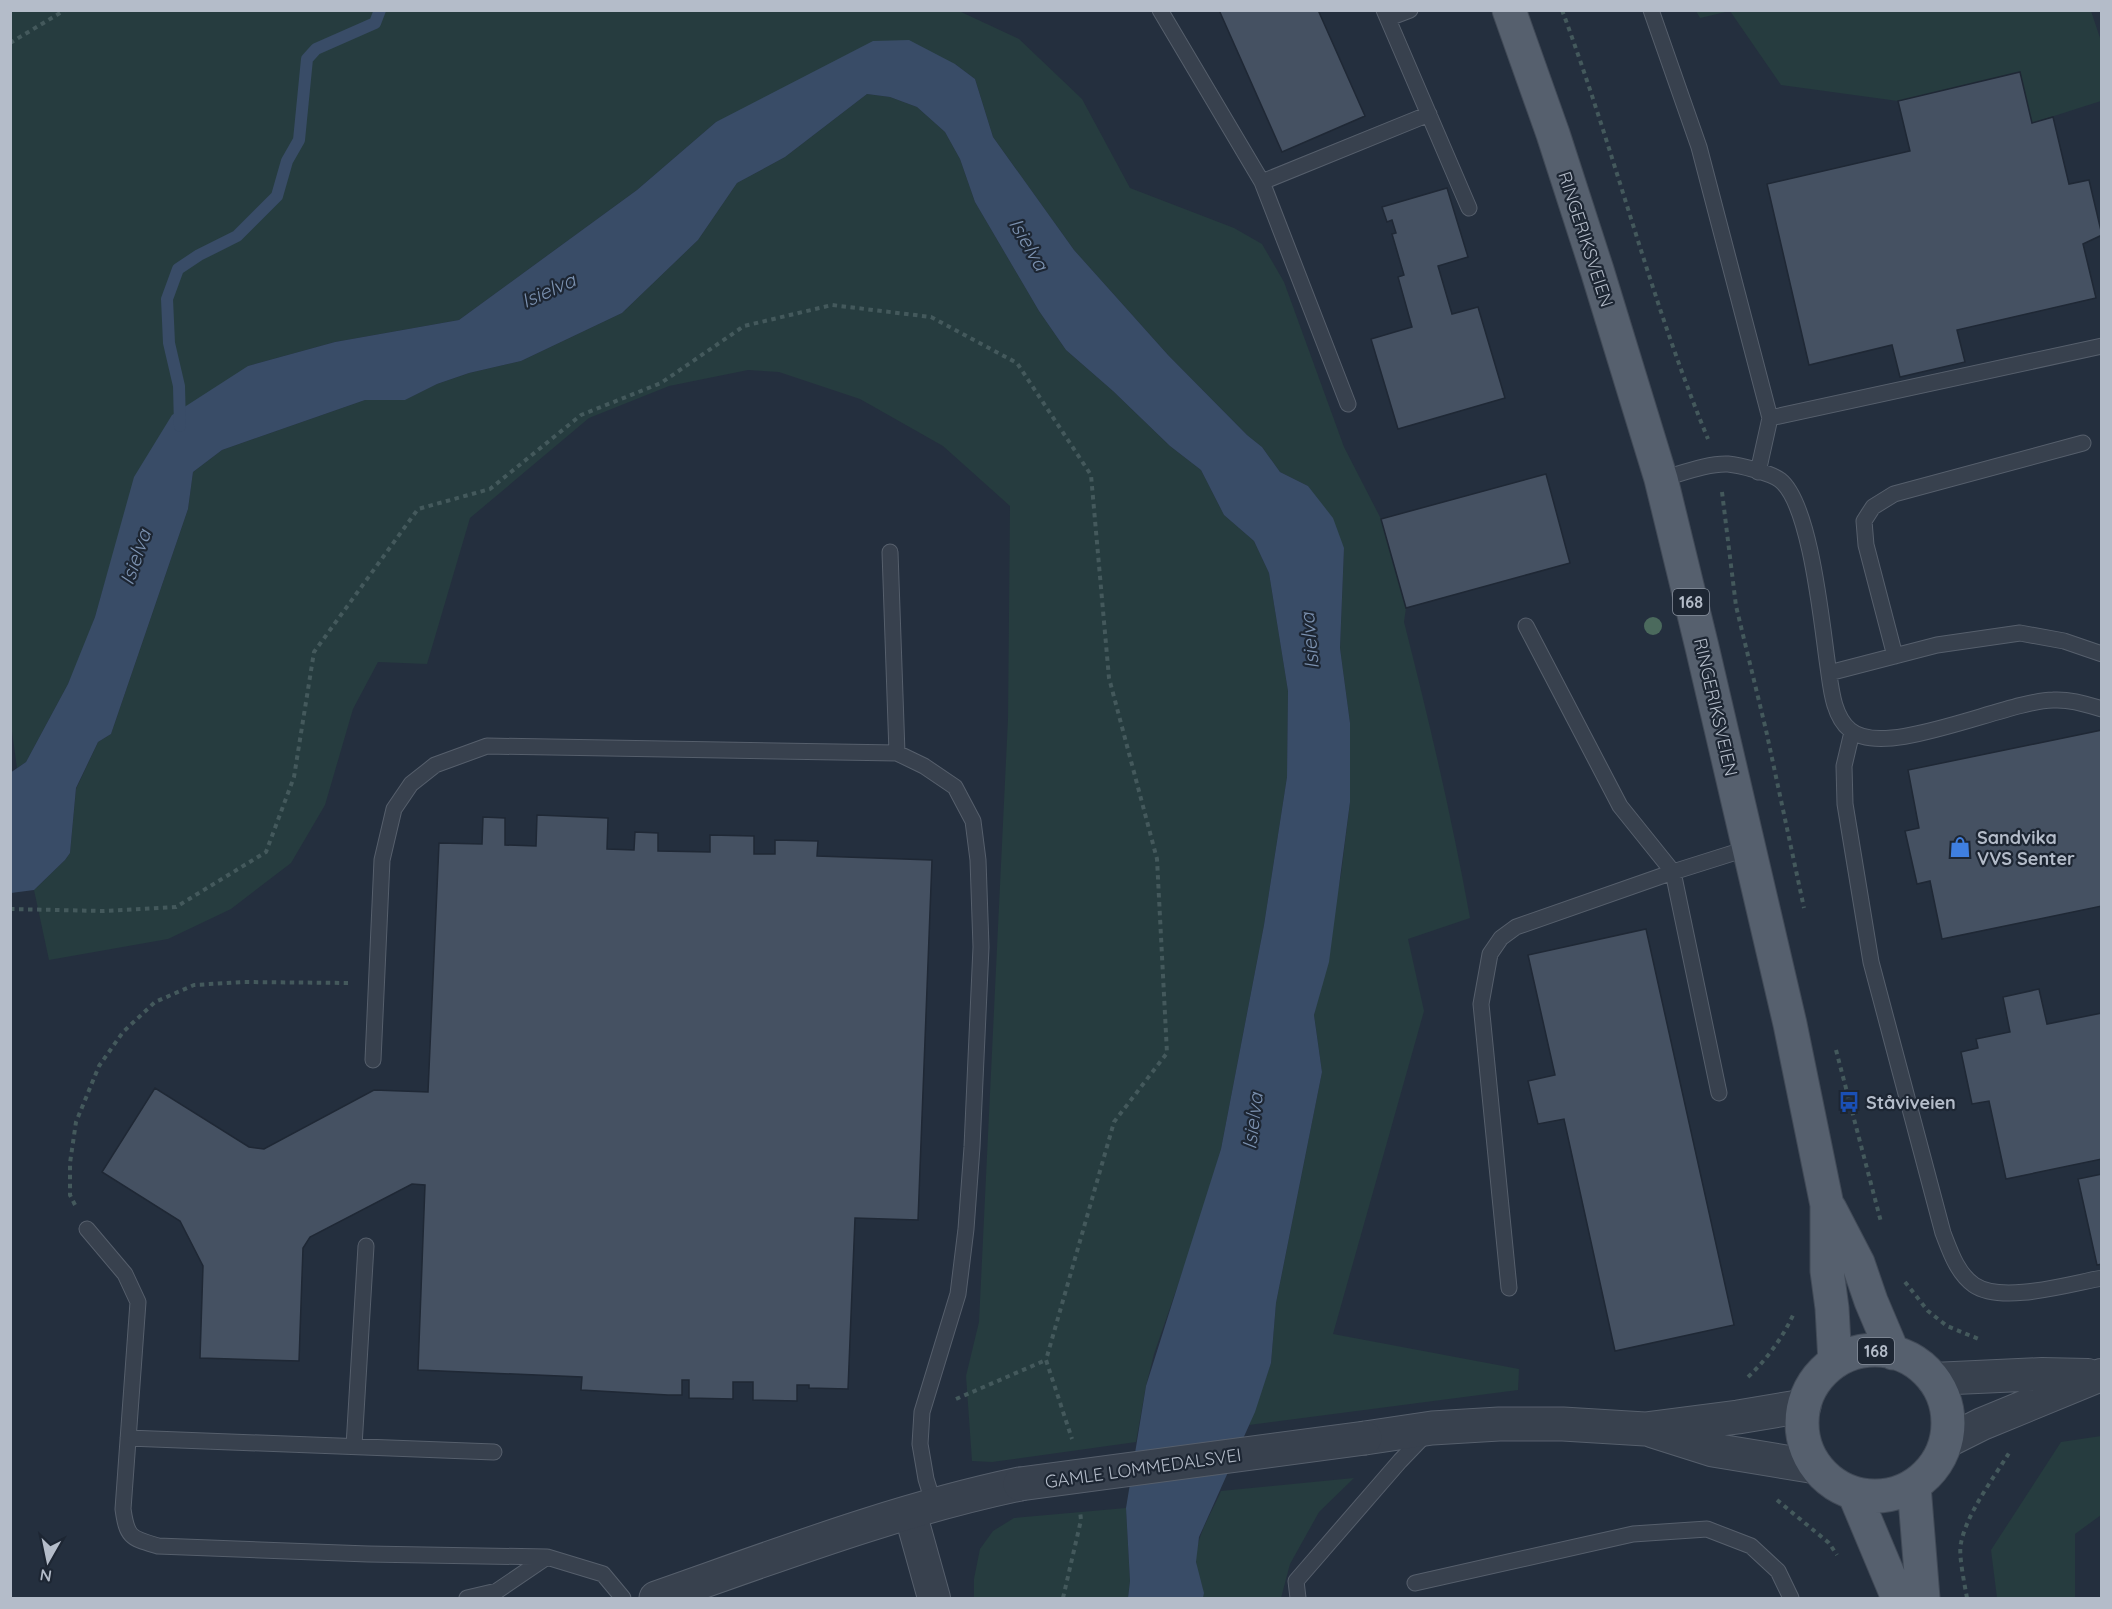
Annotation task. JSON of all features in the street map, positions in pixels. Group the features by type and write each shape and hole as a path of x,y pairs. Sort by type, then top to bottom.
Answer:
{"main road":[{"name":"RINGERIKSVEIEN","path":"1509,10 1590,247 1661,479 1790,1024 1827,1205 1827,1271 1835,1362"},
{"name":"RINGERIKSVEIEN","path":"1827,1205 1858,1263 1893,1353"},
{"name":"168","path":"1878,1350 1893,1353 1909,1359 1933,1378 1944,1398 1948,1420 1946,1442 1939,1460 1914,1486 1894,1494 1874,1496 1854,1493 1839,1487 1816,1467 1803,1438 1804,1406 1821,1374 1835,1362 1863,1351 1878,1350"},
{"path":"1914,1486 1923,1599"},
{"path":"1854,1493 1898,1599"}],"street":[{"path":"1933,1378 2042,1374 2101,1375"},
{"path":"1946,1442 1982,1424 2101,1375"},
{"name":"GAMLE LOMMEDALSVEI","path":"656,1599 776,1556 922,1509 969,1495 1020,1484 1432,1428 1531,1424 1645,1429 1804,1406"},
{"name":"GAMLE LOMMEDALSVEI","path":"1645,1429 1713,1450 1816,1467"},
{"path":"922,1509 934,1599"}],"lane":[{"path":"1160,10 1262,182 1348,404"},
{"path":"1410,10 1387,14 1469,208"},
{"path":"1651,10 1699,147 1770,418 1758,472"},
{"path":"1262,182 1429,114"},
{"path":"1770,418 2102,346"},
{"path":"1895,656 1866,545 1864,521 1873,507 1894,494 2084,443"},
{"path":"1661,479 1726,464 1782,481 1794,499 1803,525 1829,673 1840,721 1852,732 1870,739 1899,739 2051,700 2078,701 2102,710"},
{"path":"890,552 897,753"},
{"path":"1526,626 1620,806 1673,872 1719,1093"},
{"path":"1829,673 1937,645 2020,633 2064,641 2102,654"},
{"path":"1852,732 1844,766 1845,804 1871,962 1943,1233 1954,1262 1973,1284 1990,1292 2028,1293 2102,1278"},
{"path":"373,1060 382,860 394,809 411,784 435,765 487,746 897,753 924,766 955,787 973,821 978,860 981,947 972,1147 958,1294 922,1412 920,1444 926,1479 922,1509"},
{"path":"1509,1288 1481,1004 1490,954 1501,938 1516,927 1749,848"},
{"path":"87,1229 125,1274 138,1302 123,1509 126,1529 137,1540 158,1546 368,1554 548,1557 603,1574 622,1599"},
{"path":"354,1446 366,1246"},
{"path":"1298,1599 1296,1581 1400,1461 1432,1428"},
{"path":"128,1438 494,1452"},
{"path":"1415,1583 1633,1534 1707,1529 1751,1546 1778,1571 1791,1599"},
{"path":"467,1599 497,1591 548,1557"}],"path":[{"path":"10,43 65,10"},
{"path":"87,1229 70,1194 70,1163 76,1122 99,1066 123,1032 155,1002 194,985 244,982 376,983"},
{"path":"1901,1276 1928,1311 1947,1326 1984,1342"},
{"path":"1742,1384 1771,1352 1786,1330 1797,1306"},
{"path":"922,1412 1046,1360"},
{"path":"1967,1599 1960,1545 1984,1492 2010,1452"},
{"path":"1776,1500 1829,1543 1841,1560"}],"green space":[{"path":"10,11 959,11 1019,39 1082,99 1130,188 1234,228 1262,244 1284,282 1344,447 1381,519 1406,608 1404,622 1440,769 1470,918 1408,939 1424,1011 1333,1334 1519,1369 1518,1390 1249,1425 1271,1363 1276,1303 1322,1072 1314,1015 1341,874 1350,802 1350,723 1340,648 1344,548 1308,486 1280,472 1262,447 1247,435 1168,355 1074,250 993,137 975,79 955,64 716,122 637,190 459,320 335,342 248,366 122,524 82,653 26,762 17,768 10,717"},
{"path":"1696,11 1730,11 1700,18"},
{"path":"1730,11 2091,11 2101,41 2101,101 2032,123 2020,73 1898,101 1781,85"},
{"path":"867,94 890,97 917,107 945,132 960,159 975,202 1039,311 1066,350 1170,446 1201,470 1224,515 1254,541 1269,573 1288,691 1287,777 1264,925 1221,1149 1197,1230 1154,1354 1136,1442 992,1462 972,1461 966,1376 979,1322 1008,719 1010,506 943,446 860,399 779,372 748,370 669,386 589,418 470,518 427,664 378,662 353,709 325,805 291,863 231,909 168,939 49,960 34,890 70,853 76,789 98,742 111,734 188,509 193,472 222,450 365,400 405,400 437,384 469,373 521,361 622,313 698,240 737,183 785,157"},
{"path":"2101,1436 2101,1515 2075,1534 2075,1598 1997,1598 1991,1550 2061,1442"},
{"path":"1354,1478 1319,1512 1290,1564 1281,1598 1203,1598 1203,1589 1196,1566 1196,1552 1201,1534 1221,1491"},
{"path":"1126,1508 1130,1581 1128,1598 974,1598 974,1579 980,1549 993,1531 1014,1518"}],"water":[{"name":"Isielva","path":"909,40 955,64 975,79 993,137 1074,250 1168,355 1247,435 1262,447 1280,472 1308,486 1333,518 1344,548 1340,648 1350,723 1350,802 1329,962 1314,1015 1322,1072 1276,1303 1271,1363 1255,1412 1199,1537 1196,1562 1204,1593 1203,1598 1128,1598 1130,1581 1126,1508 1146,1386 1221,1149 1264,925 1287,777 1288,691 1269,573 1254,541 1224,515 1201,470 1170,446 1066,350 1039,311 975,202 960,159 945,132 917,107 890,97 867,94 785,157 737,183 698,240 622,313 521,361 469,373 437,384 405,400 365,400 222,450 193,472 188,509 111,734 98,742 76,788 70,853 34,890 11,893 10,773 26,762 68,684 95,617 134,477 172,415 248,366 335,342 459,320 637,190 716,122 873,41"}],"building":[{"path":"1219,10 1318,10 1365,116 1282,152"},
{"path":"2020,72 2032,123 2053,117 2069,184 2089,180 2102,235 2083,244 2096,298 1957,330 1965,362 1900,377 1892,345 1809,365 1767,184 1910,151 1898,101"},
{"path":"1447,188 1468,257 1438,266 1452,314 1478,307 1505,398 1398,429 1371,339 1412,327 1398,277 1404,275 1392,234 1396,233 1392,220 1387,222 1382,207"},
{"path":"1546,474 1570,563 1406,608 1381,519"},
{"path":"2102,730 2102,906 1942,939 1930,881 1917,884 1905,831 1919,828 1908,770"},
{"path":"537,815 608,818 607,849 634,850 635,832 658,833 658,851 710,852 710,835 754,836 754,854 775,854 775,840 818,841 817,856 932,860 918,1220 855,1218 848,1389 809,1388 809,1385 797,1385 797,1401 753,1400 753,1382 733,1382 733,1399 689,1398 689,1380 682,1380 682,1395 668,1395 581,1390 582,1377 418,1370 425,1185 412,1184 310,1237 303,1248 299,1361 200,1358 203,1266 180,1221 102,1172 155,1088 249,1147 264,1149 374,1090 428,1092 439,843 482,844 483,817 505,818 505,845 536,846"},
{"path":"1646,929 1734,1325 1615,1351 1564,1119 1538,1124 1528,1081 1555,1075 1528,955"},
{"path":"2039,989 2047,1024 2102,1013 2102,1159 2006,1179 1989,1101 1972,1104 1961,1052 1978,1048 1976,1039 2010,1032 2003,997"},
{"path":"2102,1174 2102,1264 2097,1265 2078,1179"}],"waterway":[{"path":"180,426 179,386 169,343 167,299 178,269 199,255 237,236 277,196 287,161 299,140 307,59 316,49 375,23 380,10"}],"place":[{"name":"Sandvika VVS Senter","path":"1960,847"},
{"name":"Ståviveien","path":"1849,1102"}]}
